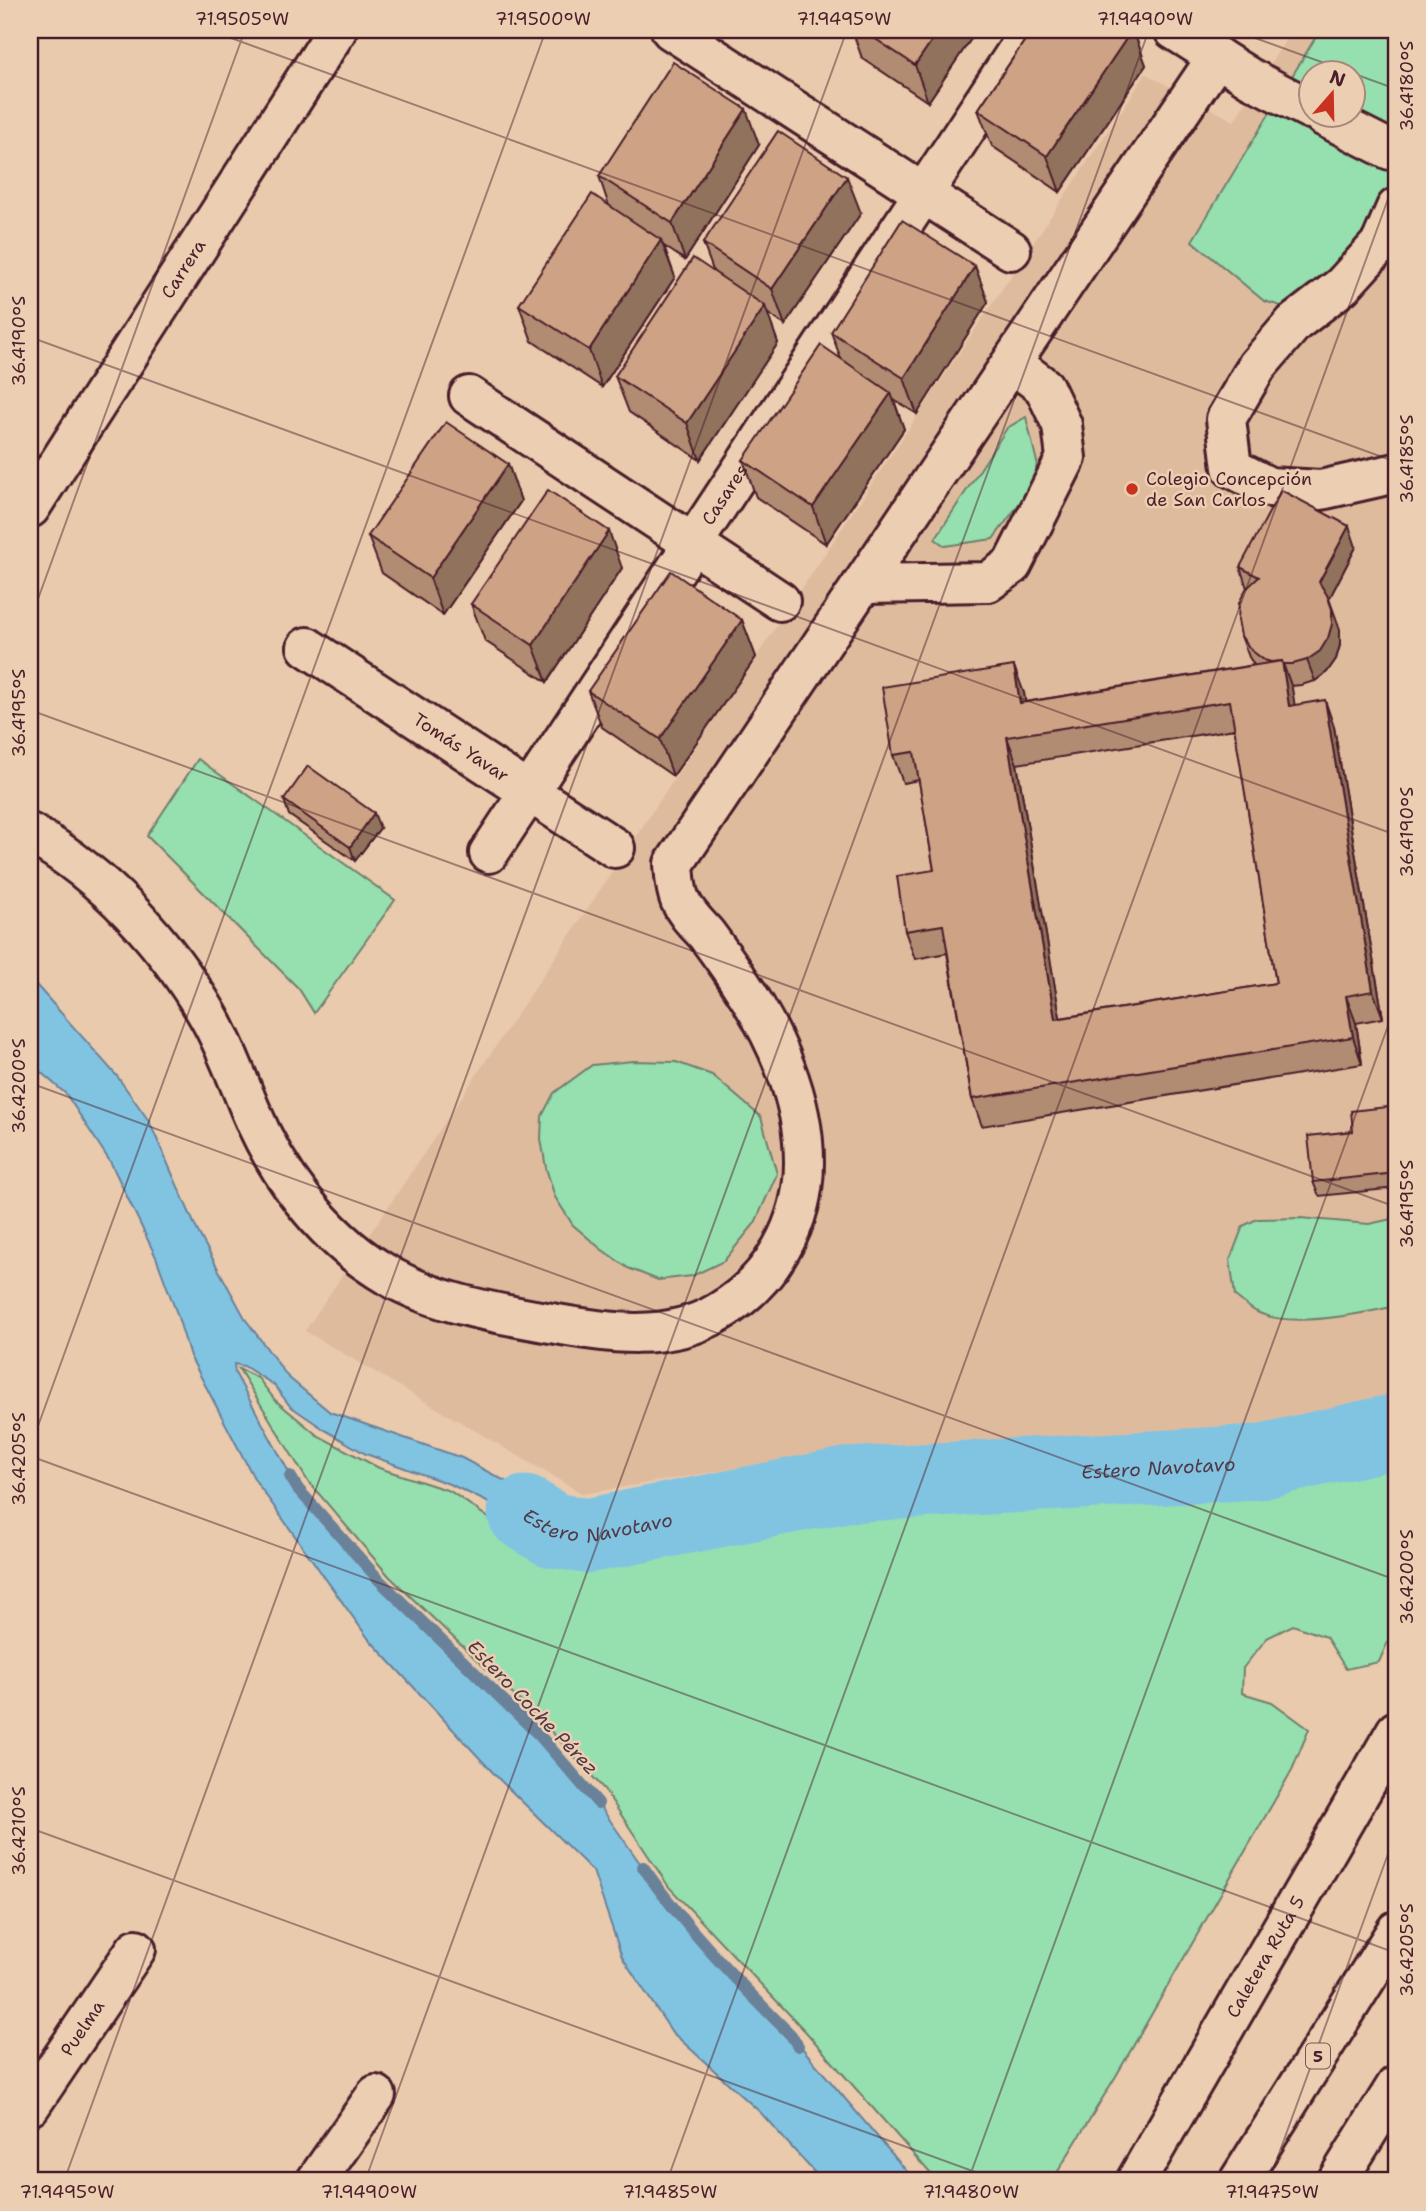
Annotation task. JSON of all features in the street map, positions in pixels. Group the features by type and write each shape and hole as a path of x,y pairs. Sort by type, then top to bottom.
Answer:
{"main road":[{"name":"Carrera","path":"32,498 337,30"},
{"path":"671,30 1011,250"},
{"name":"Casares","path":"489,853 1031,30"},
{"path":"1174,30 1250,78 1296,101"},
{"path":"30,833 76,863 108,891 148,931 174,964 210,1018 233,1063 250,1110 293,1187 321,1222 366,1262 420,1291 512,1316 635,1334 664,1332 691,1326 717,1314 757,1283 773,1264 786,1240 796,1216 802,1190 802,1136 793,1091 780,1056 740,981 690,917 679,898 674,864 1217,57"},
{"path":"1347,130 1394,157"},
{"path":"1396,208 1381,243 1342,286 1294,323 1257,366 1226,419 1232,468 1269,486 1321,490 1396,473"},
{"path":"864,584 988,582 1012,565 1066,458 1062,425 1044,387 1012,363"},
{"path":"469,396 780,601"},
{"name":"Tomás Yavar","path":"307,647 615,848"},
{"name":"Caletera Ruta 5","path":"1136,2181 1396,1731"},
{"name":"5","path":"1239,2181 1396,1931"},
{"name":"Puelma","path":"30,2106 136,1949"},
{"path":"1337,2181 1396,2086"},
{"path":"316,2181 376,2095"}],"shaded area":[{"name":"Colegio Concepción de San Carlos","path":"1292,30 1396,30 1396,1398 1248,1435 827,1453 583,1494 305,1331 1146,74 1234,121"}],"green space":[{"path":"1320,30 1396,30 1396,248 1319,317 1264,301 1192,241 1296,70 1296,130 1366,130 1366,60 1302,60"},
{"path":"1026,417 1037,462 1034,484 993,539 945,546 935,539 1007,428"},
{"path":"198,759 395,900 314,1013 299,989 147,836"},
{"path":"633,1061 676,1062 712,1075 761,1117 777,1174 755,1223 724,1261 692,1276 658,1280 628,1268 601,1249 573,1225 555,1197 546,1168 541,1139 542,1116 554,1093 592,1065"},
{"path":"1300,1218 1369,1224 1396,1218 1396,1306 1325,1318 1287,1319 1257,1312 1235,1296 1230,1260 1243,1226 1257,1219"},
{"path":"239,1369 258,1378 275,1400 317,1435 379,1468 450,1491 513,1535 557,1560 605,1563 858,1515 1267,1493 1396,1462 1396,1623 1379,1662 1346,1669 1326,1637 1293,1625 1267,1638 1243,1668 1242,1693 1272,1702 1309,1729 1292,1770 1116,2076 1052,2181 937,2181 806,2032 669,1887 604,1789 547,1727 389,1576 307,1480"}],"water":[{"path":"30,978 117,1076 149,1121 197,1230 246,1320 288,1377 330,1412 462,1458 552,1506 588,1512 617,1508 621,1529 596,1545 559,1539 531,1530 485,1501 452,1485 366,1454 290,1406 274,1385 244,1366 234,1364 235,1373 298,1489 380,1581 540,1736 593,1796 670,1906 729,1973 791,2035 915,2181 822,2181 761,2113 672,2032 622,1957 593,1871 499,1779 368,1638 255,1480 190,1356 156,1257 111,1163 66,1094 30,1063"}],"building":[{"path":"862,30 939,30 915,65"},
{"path":"1032,30 1132,30 1047,156 978,110"},
{"path":"673,62 746,109 672,223 599,176"},
{"path":"778,131 847,177 772,289 703,243"},
{"path":"592,194 661,240 589,350 519,305"},
{"path":"902,220 975,266 904,378 831,332"},
{"path":"693,258 765,306 687,423 615,376"},
{"path":"821,345 891,393 813,507 743,460"},
{"path":"446,422 508,464 430,578 368,536"},
{"path":"548,490 609,531 533,645 471,604"},
{"path":"1281,490 1349,526 1319,582 1332,609 1328,638 1320,651 1307,660 1293,664 1264,660 1251,650 1241,636 1238,620 1239,603 1246,589 1259,577 1240,567"},
{"path":"671,571 742,620 660,739 588,691"},
{"path":"1282,661 1289,706 1325,700 1373,991 1346,996 1353,1037 972,1099 943,925 905,931 897,876 934,870 914,752 893,755 882,687 1014,666 1020,703","holes":["1230,701 1276,983 1055,1019 1007,737"]},
{"path":"308,766 374,813 350,847 284,800"},
{"path":"1396,1106 1396,1173 1313,1182 1308,1136 1353,1131 1351,1111"}],"waterway":[{"name":"Estero Navotavo","path":"525,1513 553,1530 586,1536 845,1485 1259,1462 1396,1431"},
{"name":"Estero Coche Pérez","path":"290,1476 298,1489 380,1581 540,1736 598,1803"},
{"name":"Estero Coche Pérez","path":"643,1867 695,1933 791,2035 798,2046"}],"place":[{"name":"Colegio Concepción de San Carlos","path":"1132,489"}]}
